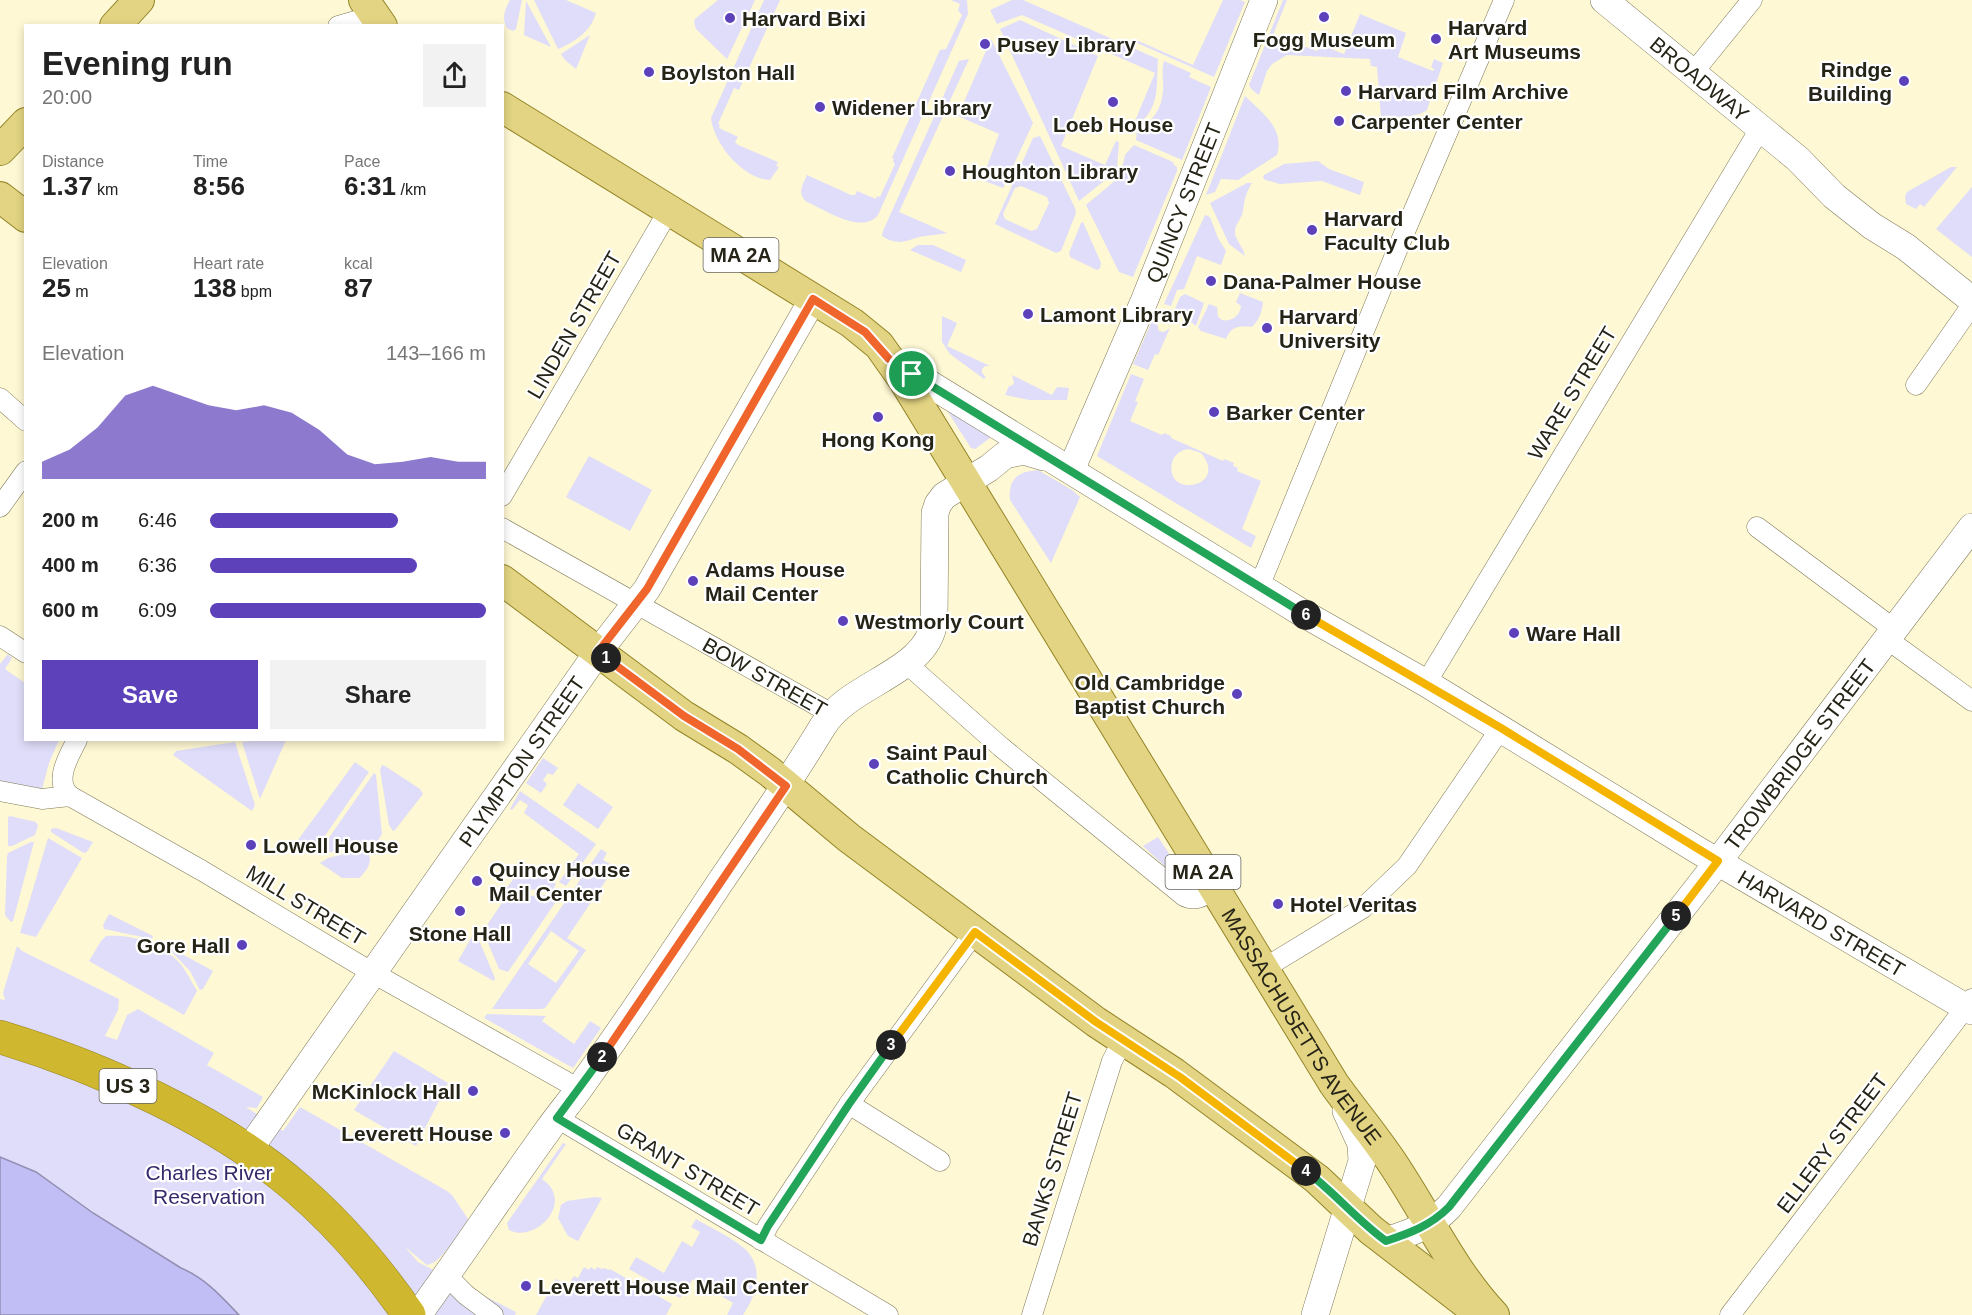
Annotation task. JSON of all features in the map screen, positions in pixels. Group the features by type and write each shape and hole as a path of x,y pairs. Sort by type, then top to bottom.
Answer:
{"highway":[{"name":"US 3","path":"0,1037 77,1065 144,1094 211,1128 248,1151 298,1189 345,1233 409,1315"}],"main road":[{"path":"117,24 139,0"},
{"path":"364,0 381,24"},
{"name":"MASSACHUSETTS AVENUE","path":"504,110 865,332 889,359 1334,1084 1389,1158 1459,1272 1476,1296 1494,1315"},
{"path":"0,150 24,125"},
{"path":"0,197 24,215"},
{"path":"504,582 684,716 738,749 849,838 1096,1022 1174,1073 1325,1185 1371,1230 1482,1315"}],"street":[{"name":"QUINCY STREET","path":"1064,466 1145,299 1264,0"},
{"path":"1259,587 1396,252 1504,0"},
{"name":"BROADWAY","path":"1604,0 1798,159 1826,172 1860,196 1881,214 1906,247 1972,300"},
{"path":"1692,74 1752,0"},
{"path":"345,24 356,21 376,24"},
{"name":"WARE STREET","path":"1426,684 1760,129"},
{"name":"LINDEN STREET","path":"504,492 669,210"},
{"name":"PLYMPTON STREET","path":"248,1151 598,652 647,589 813,299"},
{"path":"1916,386 1972,305"},
{"name":"HARVARD STREET","path":"889,359 1259,587 1501,728 1718,861 1970,1006"},
{"path":"0,398 24,419"},
{"name":"HARVARD STREET","path":"966,482 1014,452 1034,454 1064,466"},
{"path":"0,507 24,474"},
{"name":"BOW STREET","path":"504,529 832,714 850,698 921,651 933,632 937,507 944,496 966,482"},
{"path":"1757,527 1972,701"},
{"name":"TROWBRIDGE STREET","path":"1386,1241 1415,1232 1430,1224 1449,1207 1718,861 1972,527"},
{"path":"0,636 24,652"},
{"path":"906,663 1001,747 1184,896 1197,899 1214,890"},
{"path":"418,1315 579,1089 786,786 832,714"},
{"path":"1263,969 1363,908 1407,866 1501,728"},
{"path":"70,796 63,788 62,781 77,741"},
{"path":"0,791 42,799 70,796"},
{"name":"MILL STREET","path":"70,796 201,870 373,973 579,1089"},
{"path":"761,1240 849,1104 975,932"},
{"name":"ELLERY STREET","path":"1730,1315 1970,1006"},
{"name":"BANKS STREET","path":"1032,1315 1112,1061 1123,1040"},
{"path":"1316,1315 1361,1166 1362,1150 1358,1137 1334,1084"},
{"path":"849,1104 940,1161"},
{"name":"GRANT STREET","path":"557,1118 888,1315"},
{"path":"446,1275 466,1295 494,1315"}],"green space":[{"path":"510,0 522,0 516,29 513,31 507,28 504,21 505,10"},
{"path":"534,0 566,0 596,13 582,35 558,49"},
{"path":"718,0 755,0 727,59 696,29 694,22"},
{"path":"764,0 780,0 739,90 734,88 718,124 719,128 738,137 735,142 738,145 778,162 776,166 779,167 770,180 750,174 740,167 718,139 711,118"},
{"path":"951,0 967,0 968,14 878,215 871,221 853,222 807,202 801,193 807,175 851,195 855,195 857,191 876,199 877,196 880,197 895,164 892,158 940,50 946,49 962,15 958,10 960,4"},
{"path":"1012,0 1023,0 1158,59 1156,96 1150,112 1136,126 1135,121 1155,73 1022,15 997,24 990,10"},
{"path":"1223,0 1245,2 1214,77 1135,42 1136,40 1193,65"},
{"path":"1283,0 1287,0 1273,35 1317,51 1321,45 1344,54 1360,14 1406,33 1398,57 1433,71 1431,67 1434,59 1443,63 1427,110 1411,116 1381,117 1377,67 1371,66 1370,59 1287,55 1272,64 1267,71 1259,95 1255,92 1249,85"},
{"path":"526,1 551,47 524,35"},
{"path":"1020,20 1098,56 1061,146 1105,165 1116,141 1119,142 1117,168 1114,173 1079,201 1000,29"},
{"path":"590,35 576,69 561,54"},
{"path":"991,39 1033,123 1003,188 982,180 999,134 958,116"},
{"path":"969,59 899,212 947,233 923,236 903,242 886,239 882,236 883,231 959,61"},
{"path":"1164,61 1191,73 1189,77 1211,87 1182,160 1136,140 1137,131 1152,119 1161,104"},
{"path":"1245,96 1265,115 1275,129 1279,145 1277,155 1238,180 1221,179 1215,192 1206,195"},
{"path":"1040,136 1076,213 1061,251 1056,253 995,224 1033,138","holes":["1021,186 1047,197 1049,203 1037,229 1031,231 1005,219 1003,214 1015,188"]},
{"path":"1134,145 1173,162 1177,171 1133,277 1119,272 1086,205 1117,179 1121,173 1125,155"},
{"path":"1318,161 1329,169 1364,182 1360,195 1322,181 1280,184 1265,180 1263,177 1284,164"},
{"path":"1951,167 1957,167 1924,207 1920,204 1916,209 1906,204 1907,192"},
{"path":"1247,183 1252,183 1235,230 1245,256 1229,244 1210,203"},
{"path":"1972,187 1972,257 1936,229"},
{"path":"1205,215 1210,217 1226,251 1221,265 1197,256 1184,289 1177,290 1171,306 1164,304"},
{"path":"1083,222 1101,263 1097,270 1070,257 1069,253"},
{"path":"918,245 933,245 966,260 961,272 910,250"},
{"path":"1240,293 1263,302 1260,316 1252,327 1236,328 1226,339 1201,331 1198,327 1209,304 1217,307 1218,317 1222,320 1229,320 1234,318 1240,310 1241,306 1236,302"},
{"path":"1185,294 1204,303 1196,326 1175,309 1180,297"},
{"path":"942,316 957,323 947,346 990,366 982,369 986,377 984,379 950,354 942,342"},
{"path":"1152,321 1157,324 1159,331 1164,332 1170,328 1158,355 1155,354 1148,370 1133,364"},
{"path":"1131,374 1144,379 1130,421 1162,435 1164,433 1171,436 1171,438 1223,461 1224,459 1234,463 1233,466 1238,468 1237,471 1261,481 1242,529 1256,536 1251,548 1097,456","holes":["1189,449 1201,453 1208,465 1208,474 1194,485 1177,482 1172,474 1172,463 1176,455"]},
{"path":"1012,375 1052,395 1057,387 1069,388 1067,400 1029,400 1005,395 1009,386 1014,383"},
{"path":"946,409 994,435 975,449 971,448"},
{"path":"589,456 652,490 630,531 566,497"},
{"path":"1038,470 1080,497 1051,563 1010,500 1013,481 1025,472"},
{"path":"8,654 12,658 5,669 24,682 24,741 59,741 49,763 41,793 0,785 0,664"},
{"path":"286,741 260,799 242,742"},
{"path":"235,742 255,805 252,811 173,755 176,751"},
{"path":"543,758 558,768 553,775 548,773 543,780 547,784 541,793 526,783"},
{"path":"355,762 369,772 313,853 308,854 295,844"},
{"path":"382,765 420,789 423,794 393,831 389,825 380,770"},
{"path":"374,773 382,834 377,842 317,855"},
{"path":"578,783 613,807 598,829 563,805"},
{"path":"520,791 596,844 566,886 559,882 579,854 524,813 528,805 520,800 512,810 510,809"},
{"path":"8,817 36,822 38,826 35,835 8,846"},
{"path":"56,828 93,842 86,853 82,852 51,832 51,829"},
{"path":"1158,837 1178,867 1174,872 1171,872 1143,846"},
{"path":"48,838 82,858 36,937 20,933"},
{"path":"34,842 11,922 5,915 8,853"},
{"path":"365,849 370,860 359,878 342,878 320,863 328,858"},
{"path":"601,849 607,853 603,860 615,867 567,938 586,950 545,1008 492,1009","holes":["551,931 579,951 556,983 528,964"]},
{"path":"525,863 556,884 553,890 506,889"},
{"path":"550,895 557,900 508,972 499,969 483,931 506,897"},
{"path":"109,914 153,936 152,939 104,929 103,925"},
{"path":"475,931 495,978 494,981 458,961"},
{"path":"106,936 127,937 148,942 175,958 197,991 184,1015 89,961"},
{"name":"Charles River Reservation","path":"17,946 22,951 119,999 118,1010 105,1036 117,1040 127,1015 138,1009 214,1053 207,1065 263,1097 257,1108 246,1107 283,1131 300,1107 447,1191 468,1219 450,1246 438,1259 427,1265 405,1247 418,1262 516,1312 515,1315 239,1315 198,1277 93,1213 36,1172 0,1157 0,999 5,1000 3,993"},
{"path":"171,948 213,971 203,989 200,990 190,971 170,950"},
{"path":"487,1014 546,1016 542,1021 574,1044 590,1021 601,1028 573,1068 484,1018"},
{"path":"394,1051 448,1083 416,1146 354,1110"},
{"path":"563,1143 566,1144 542,1179 551,1188 555,1199 548,1218 540,1226 530,1231 519,1233 509,1230 507,1223"},
{"path":"602,1198 578,1241 568,1236 558,1218 561,1205 567,1201"},
{"path":"696,1219 745,1249 755,1265 757,1273 755,1291 743,1315 727,1315 733,1303 693,1279 680,1298 629,1269 636,1257 664,1273 682,1241 692,1247 700,1232 691,1227"},
{"path":"584,1267 589,1270 591,1267 595,1270 597,1267 610,1269 672,1304 666,1315 536,1315 556,1279 568,1285 574,1276 578,1278"}],"shaded area":[{"path":"0,1157 36,1172 93,1213 198,1277 239,1315 0,1315"}],"place":[{"name":"Fogg Museum","path":"1324,17"},
{"name":"Harvard Bixi","path":"730,18"},
{"name":"Harvard Art Museums","path":"1436,39"},
{"name":"Pusey Library","path":"985,44"},
{"name":"Boylston Hall","path":"649,72"},
{"name":"Rindge Building","path":"1904,81"},
{"name":"Harvard Film Archive","path":"1346,91"},
{"name":"Loeb House","path":"1113,102"},
{"name":"Widener Library","path":"820,107"},
{"name":"Carpenter Center","path":"1339,121"},
{"name":"Houghton Library","path":"950,171"},
{"name":"Harvard Faculty Club","path":"1312,230"},
{"name":"Dana-Palmer House","path":"1211,281"},
{"name":"Lamont Library","path":"1028,314"},
{"name":"Harvard University","path":"1267,328"},
{"name":"Barker Center","path":"1214,412"},
{"name":"Hong Kong","path":"878,417"},
{"name":"Adams House Mail Center","path":"693,581"},
{"name":"Westmorly Court","path":"843,621"},
{"name":"Ware Hall","path":"1514,633"},
{"name":"Old Cambridge Baptist Church","path":"1237,694"},
{"name":"Saint Paul Catholic Church","path":"874,764"},
{"name":"Lowell House","path":"251,845"},
{"name":"Quincy House Mail Center","path":"477,881"},
{"name":"Hotel Veritas","path":"1278,904"},
{"name":"Stone Hall","path":"460,911"},
{"name":"Gore Hall","path":"242,945"},
{"name":"McKinlock Hall","path":"473,1091"},
{"name":"Leverett House","path":"505,1133"},
{"name":"Leverett House Mail Center","path":"526,1286"}],"route":[{"path":"813,299 865,332 879,345 889,359 912,374 942,390 1299,611 1546,755 1718,861 1449,1207 1430,1224 1415,1232 1386,1241 1371,1230 1325,1185 1180,1077 1096,1022 975,932 849,1104 761,1240 557,1118 786,786 738,749 684,716 598,652 647,589 813,299"}]}
